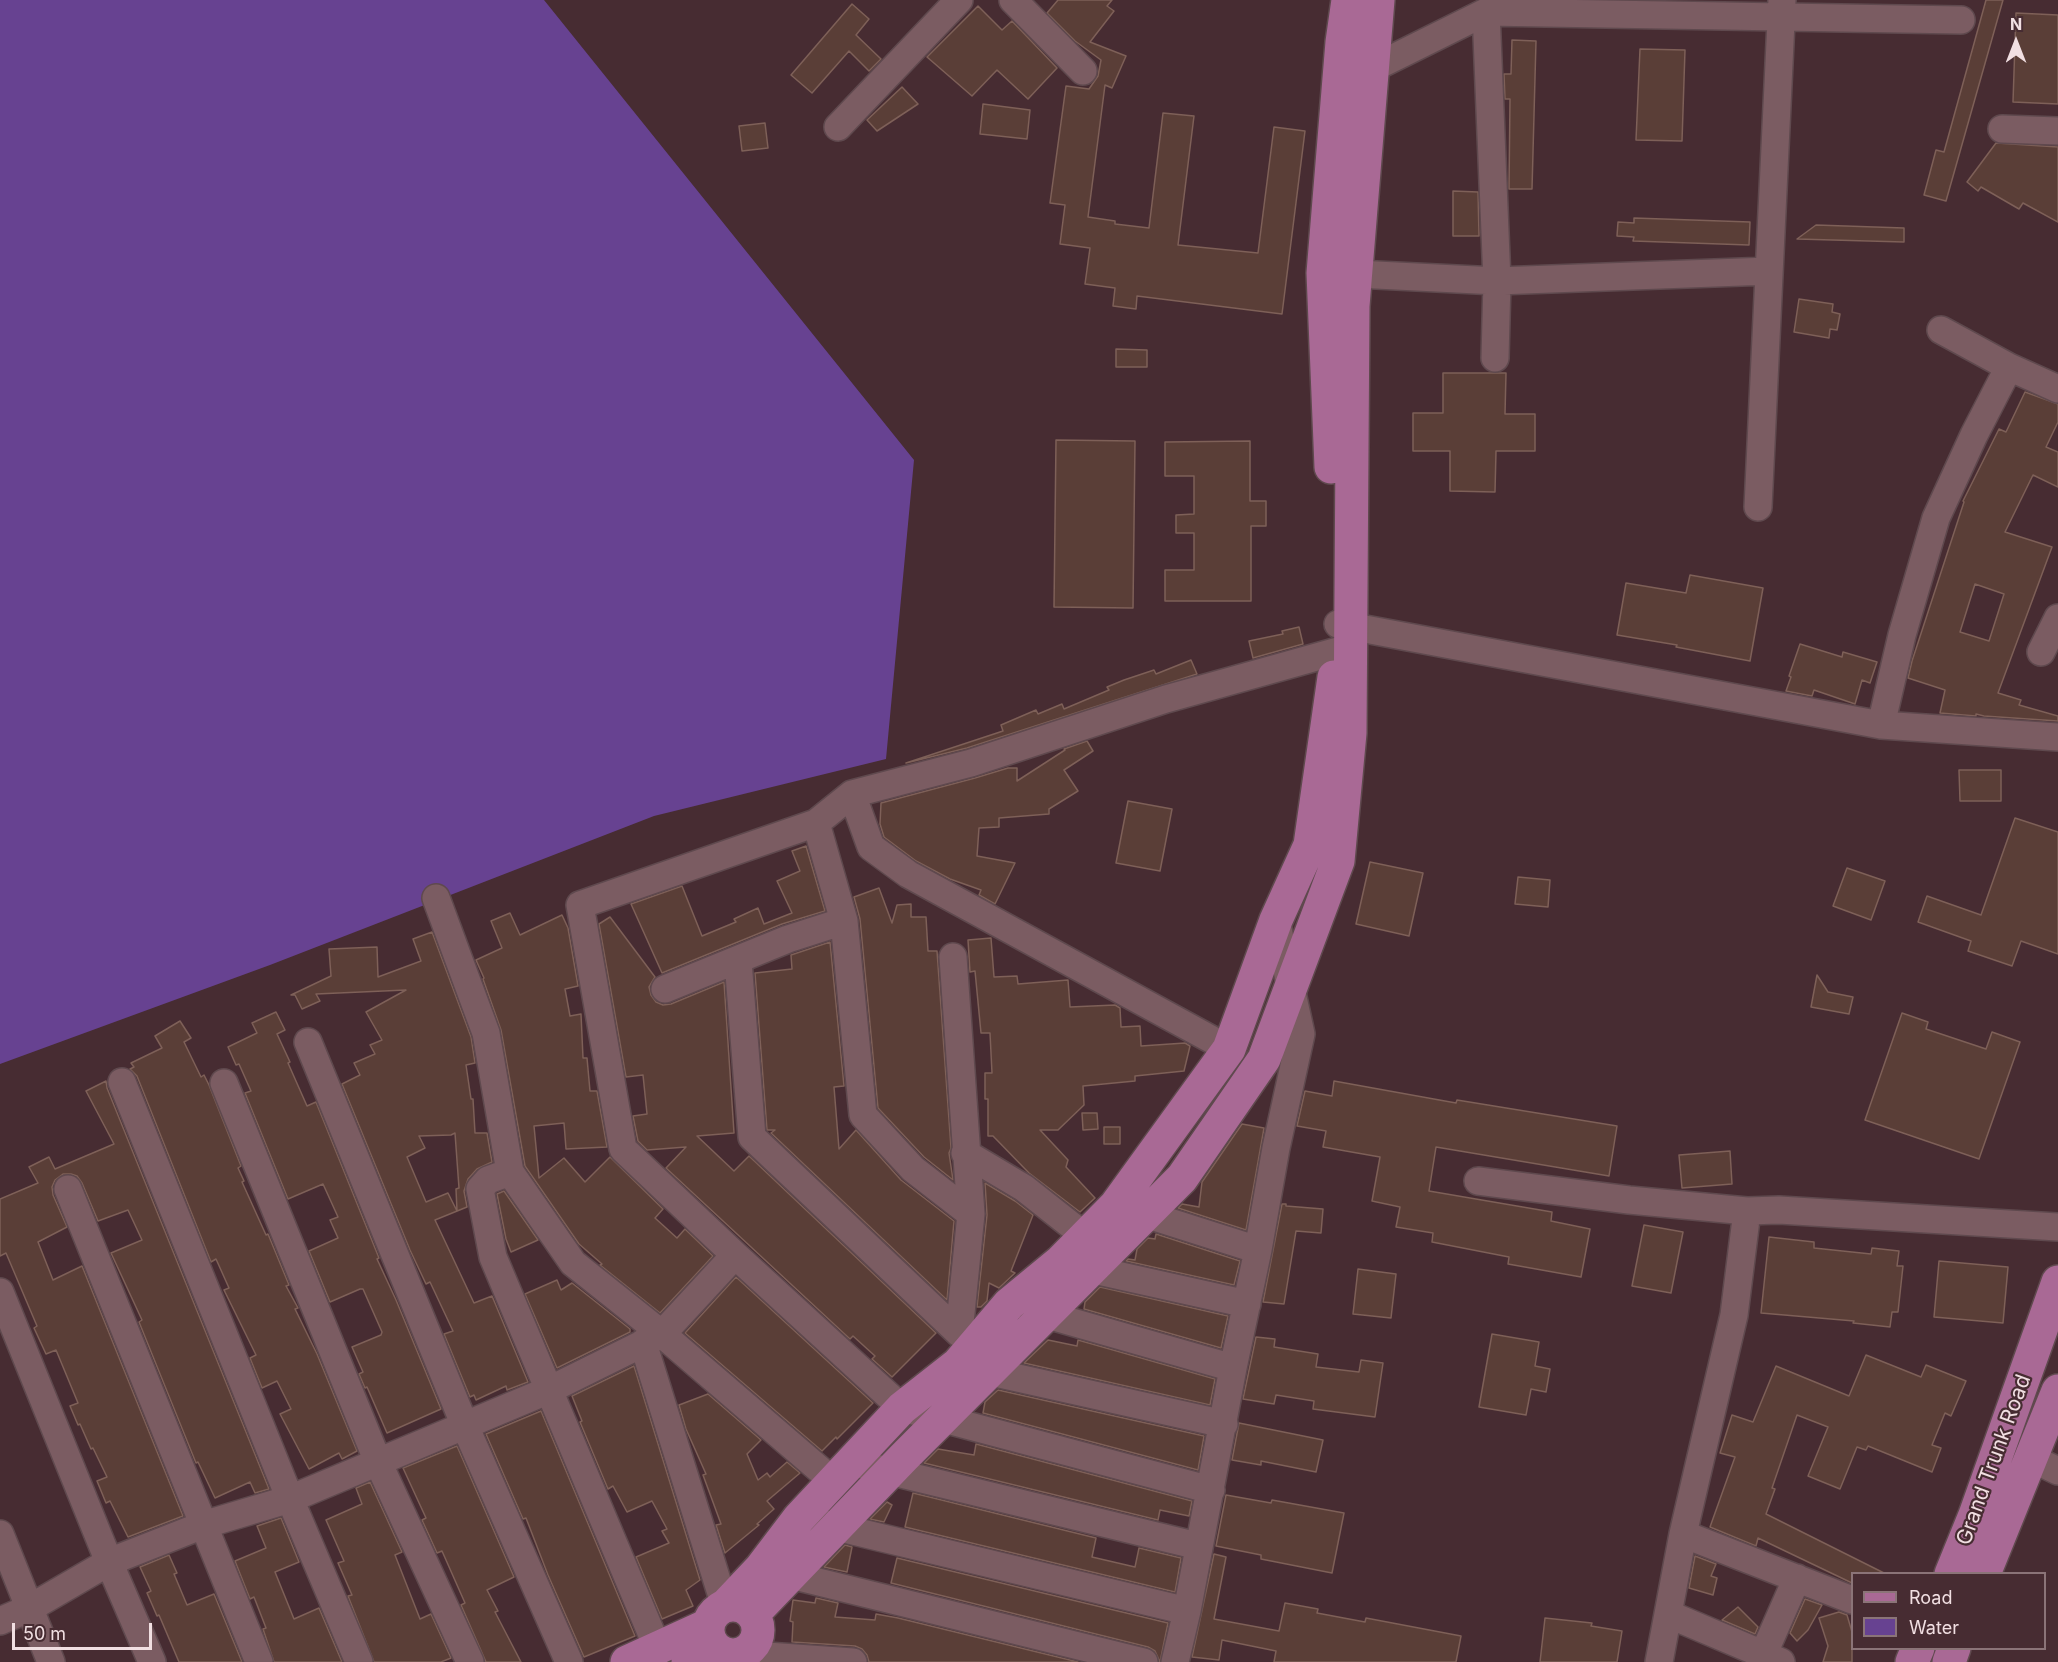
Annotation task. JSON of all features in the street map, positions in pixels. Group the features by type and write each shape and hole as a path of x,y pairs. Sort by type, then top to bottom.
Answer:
{"main road":[{"path":"688,1662 731,1635 776,1571 799,1518 902,1408 963,1347 1008,1304 1060,1262 1086,1237 1182,1178 1264,1059 1338,861 1350,733 1342,634 1323,273 1342,42 1348,0"},
{"path":"776,1571 837,1527 1091,1269 1131,1210 1229,1049 1276,920 1310,845 1342,634 1353,306 1377,0"},
{"name":"Grand Trunk Road","path":"1952,1572 2028,1372 2035,1345 2058,1282"},
{"path":"1985,1572 2045,1465 2058,1390"},
{"path":"627,1662 658,1649 731,1635"}],"street":[{"path":"838,127 959,0"},
{"path":"1013,0 1083,71"},
{"path":"1340,85 1486,12 1781,8 1961,20"},
{"path":"1758,507 1781,8"},
{"path":"1486,12 1497,281 1496,358"},
{"path":"2002,129 2058,131"},
{"path":"1323,273 1497,281 1769,271"},
{"path":"1941,330 2009,367 2058,389"},
{"path":"1881,725 1902,635 1936,518 1974,435 2009,367"},
{"path":"2041,652 2058,618"},
{"path":"1211,1490 902,1408 735,1255 623,1149 580,904 816,823 852,794 971,763 1166,699 1342,634 1881,725 2058,737"},
{"path":"852,794 871,847 908,874 1229,1049"},
{"path":"816,823 844,921 863,1115 913,1169 971,1214"},
{"path":"436,898 486,1033 510,1172 573,1263 653,1339 842,1472 890,1472 1198,1546"},
{"path":"1175,1662 1224,1424 1276,1148 1301,1034 1276,920"},
{"path":"665,989 788,939 844,921"},
{"path":"953,957 971,1214 963,1347"},
{"path":"738,961 752,1137 963,1347 990,1371 1224,1424"},
{"path":"308,1042 465,1426 569,1662"},
{"path":"122,1082 290,1499 359,1662"},
{"path":"224,1083 378,1462 470,1662"},
{"path":"965,1153 1024,1188 1086,1237"},
{"path":"510,1172 488,1180 480,1189 493,1257 658,1649"},
{"path":"1478,1181 1629,1200 1747,1211 1779,1210 2058,1227"},
{"path":"68,1189 259,1662"},
{"path":"1131,1210 1258,1250"},
{"path":"1659,1662 1683,1534 1734,1315 1747,1211"},
{"path":"0,1621 30,1608 109,1563 203,1526 290,1499 549,1390 653,1339 735,1255"},
{"path":"1060,1262 1247,1304"},
{"path":"0,1292 109,1563 152,1662"},
{"path":"1008,1304 1233,1368"},
{"path":"653,1339 731,1635 853,1662"},
{"path":"799,1518 1187,1611"},
{"path":"0,1534 51,1662"},
{"path":"1683,1534 1851,1600"},
{"path":"776,1571 1144,1662"},
{"path":"1668,1614 1768,1660 1797,1578"}],"water":[{"path":"0,0 544,0 914,460 886,759 654,816 270,965 0,1064"}],"building":[{"path":"1058,0 1112,0 1107,6 1114,11 1090,42 1126,56 1112,88 1105,85 1088,217 1115,221 1115,224 1149,228 1163,113 1194,116 1178,245 1258,253 1274,127 1305,131 1282,314 1137,296 1136,309 1113,306 1115,288 1085,284 1090,248 1060,244 1065,205 1050,203 1066,86 1089,89 1098,76 1101,60 1075,41 1047,13"},
{"path":"1986,0 2003,0 1946,201 1924,195 1936,150 1944,152"},
{"path":"852,4 869,19 856,35 881,59 869,71 849,51 812,93 791,75"},
{"path":"978,6 1002,30 1012,21 1057,68 1028,99 997,70 972,96 927,57"},
{"path":"2016,13 2058,15 2058,104 2013,102"},
{"path":"1512,40 1536,41 1532,189 1509,189 1510,99 1505,99 1504,74 1511,74"},
{"path":"1640,49 1685,50 1682,141 1636,140"},
{"path":"902,87 918,104 877,131 867,120"},
{"path":"983,104 1030,110 1027,139 980,134"},
{"path":"765,123 768,148 742,151 739,126"},
{"path":"1996,143 2058,147 2058,222 2023,203 2019,209 1981,187 1978,191 1967,182"},
{"path":"1453,191 1478,192 1479,236 1453,236"},
{"path":"1634,218 1750,222 1749,245 1633,241 1634,237 1617,236 1618,222 1634,223"},
{"path":"1816,225 1904,228 1904,242 1797,239"},
{"path":"1799,299 1833,304 1832,312 1840,314 1837,330 1830,329 1829,338 1794,332"},
{"path":"1116,349 1147,350 1147,367 1116,367"},
{"path":"1443,373 1506,373 1505,414 1535,414 1535,451 1496,451 1495,492 1450,491 1450,451 1413,451 1413,413 1443,413"},
{"path":"2025,392 2058,404 2058,422 2046,447 2058,452 2058,487 2033,475 2005,532 2052,547 1998,693 2021,700 2019,705 2058,716 2058,721 1940,713 1945,690 1908,678 1963,501 1999,429 2006,432","holes":["1975,584 2004,594 1989,641 1960,632"]},
{"path":"1056,440 1135,441 1133,608 1054,607"},
{"path":"1250,441 1250,501 1266,501 1266,526 1251,526 1251,601 1165,601 1165,570 1194,570 1194,533 1176,533 1176,515 1194,514 1194,476 1165,476 1165,442"},
{"path":"1690,575 1763,588 1750,661 1617,635 1626,583 1686,593"},
{"path":"1299,627 1303,644 1253,658 1249,641 1283,634 1282,631"},
{"path":"1800,644 1842,657 1843,652 1877,662 1870,683 1862,680 1855,704 1814,690 1812,696 1786,691"},
{"path":"1191,660 1197,674 967,748 906,763 1003,731 1001,725 1036,710 1038,714 1062,704 1064,709 1109,690 1107,687 1124,680 1154,670 1156,674"},
{"path":"1087,741 1093,751 1064,770 1078,791 1049,809 1049,814 999,818 999,827 979,828 977,856 1015,863 995,904 979,895 981,890 950,879 916,861 884,837 880,824 881,803 1008,768 1017,768 1017,781 1064,749"},
{"path":"1959,770 2001,770 2001,801 1960,801"},
{"path":"1128,801 1172,809 1160,871 1116,863"},
{"path":"2015,818 2058,832 2058,954 2021,941 2012,966 1968,951 1971,941 1918,922 1927,896 1981,915"},
{"path":"806,846 825,911 782,924 662,973 631,904 682,886 702,936 736,922 734,919 758,908 764,924 792,913 777,881 800,871 792,851"},
{"path":"1370,862 1423,873 1409,936 1356,924"},
{"path":"1847,868 1885,881 1871,920 1833,906"},
{"path":"1518,877 1550,880 1548,907 1515,904"},
{"path":"879,888 892,923 897,905 911,904 911,917 926,917 928,951 937,951 951,1148 949,1153 953,1180 924,1157 878,1108 860,919 854,897"},
{"path":"510,913 520,935 562,915 568,928 578,986 565,989 570,1016 581,1014 583,1058 587,1058 590,1091 597,1091 607,1147 566,1149 564,1123 534,1126 539,1178 564,1158 585,1182 610,1157 663,1209 655,1218 677,1238 685,1229 713,1256 660,1313 600,1265 602,1264 579,1244 525,1166 501,1030 476,960 502,948 491,921"},
{"path":"610,917 655,977 649,987 656,1002 663,1005 671,1004 724,982 734,1133 697,1136 734,1171 749,1156 936,1333 892,1377 872,1359 875,1356 853,1336 850,1339 666,1168 686,1147 647,1150 638,1141 633,1116 647,1114 643,1075 626,1077 599,924"},
{"path":"432,932 471,1037 475,1063 466,1065 471,1099 473,1099 475,1133 487,1133 492,1162 477,1169 468,1179 464,1191 467,1207 435,1220 474,1303 492,1296 528,1382 507,1390 506,1386 476,1400 474,1395 470,1397 444,1334 453,1331 430,1282 426,1284 410,1250 342,1084 360,1075 354,1063 375,1054 370,1045 382,1040 366,1012 406,990 316,994 320,1001 302,1009 295,995 291,995 331,976 329,949 377,947 378,977 421,961 413,939","holes":["455,1133 459,1188 456,1189 457,1211 448,1193 426,1202 407,1157 425,1148 419,1136"]},
{"path":"991,938 994,977 1017,976 1018,984 1068,980 1070,1007 1115,1005 1120,1008 1121,1027 1140,1026 1141,1046 1185,1043 1190,1046 1184,1071 1135,1076 1135,1081 1083,1086 1084,1105 1058,1130 1040,1130 1068,1160 1066,1167 1095,1198 1080,1212 1029,1173 993,1136 988,1136 985,1073 992,1073 990,1033 981,1033 975,971 970,972 968,940"},
{"path":"830,942 844,1086 834,1087 839,1149 856,1130 901,1180 954,1221 947,1300 771,1133 775,1130 767,1130 755,973 792,969 791,955"},
{"path":"1817,975 1828,992 1853,997 1849,1014 1811,1007"},
{"path":"276,1012 285,1030 277,1034 290,1062 288,1063 307,1106 316,1102 379,1258 377,1259 441,1409 387,1433 359,1374 363,1372 352,1347 381,1335 382,1332 363,1289 330,1302 309,1251 338,1238 330,1220 338,1217 323,1184 288,1199 245,1093 251,1091 239,1064 236,1065 228,1047 257,1033 252,1023"},
{"path":"1902,1013 1928,1022 1926,1029 1986,1049 1992,1032 2020,1042 1979,1159 1865,1120"},
{"path":"180,1021 191,1038 184,1042 201,1077 204,1075 209,1085 241,1166 238,1168 244,1181 242,1182 266,1235 268,1234 289,1285 286,1286 298,1308 295,1309 317,1354 357,1451 342,1459 339,1453 309,1469 280,1414 291,1409 277,1381 262,1388 250,1358 256,1355 224,1290 229,1288 216,1259 211,1262 137,1076 130,1069 134,1067 131,1063 162,1048 155,1036"},
{"path":"106,1081 269,1489 255,1493 250,1482 215,1498 198,1462 196,1463 139,1322 142,1320 111,1253 142,1240 128,1210 98,1221 77,1176 63,1174 55,1180 52,1187 53,1195 67,1227 38,1242 53,1280 82,1266 183,1516 128,1537 110,1501 106,1503 97,1481 107,1477 70,1406 78,1403 56,1350 46,1354 34,1328 37,1326 6,1253 0,1256 0,1199 38,1183 29,1167 49,1157 55,1169 114,1144 86,1091"},
{"path":"1334,1081 1456,1103 1457,1100 1617,1126 1609,1176 1436,1147 1429,1191 1552,1212 1551,1221 1590,1229 1581,1277 1508,1264 1509,1257 1432,1242 1433,1233 1396,1227 1400,1207 1372,1201 1380,1157 1323,1147 1326,1131 1297,1126 1305,1091 1332,1096"},
{"path":"1082,1113 1097,1113 1098,1129 1083,1130"},
{"path":"1242,1124 1264,1128 1246,1230 1178,1208 1182,1204 1199,1207 1202,1182"},
{"path":"1104,1127 1120,1127 1120,1144 1104,1144"},
{"path":"1730,1151 1732,1184 1682,1188 1679,1155"},
{"path":"985,1183 1033,1215 1011,1271 1015,1273 999,1288 989,1283 987,1301 981,1307 977,1307 987,1215"},
{"path":"504,1191 538,1240 511,1252 506,1239 497,1194"},
{"path":"1282,1204 1323,1209 1321,1233 1296,1231 1284,1304 1263,1302"},
{"path":"1644,1225 1683,1232 1671,1293 1632,1286"},
{"path":"1156,1234 1240,1261 1234,1285 1126,1261 1135,1260 1137,1249 1148,1238 1155,1239"},
{"path":"1769,1237 1814,1242 1814,1248 1871,1254 1872,1248 1899,1251 1897,1266 1903,1266 1898,1312 1892,1312 1890,1327 1853,1323 1854,1321 1761,1313"},
{"path":"1939,1261 2008,1267 2003,1323 1934,1317"},
{"path":"1358,1269 1396,1274 1391,1318 1353,1314"},
{"path":"736,1277 873,1403 822,1451 685,1333"},
{"path":"557,1280 561,1290 572,1283 630,1329 630,1332 557,1368 525,1294"},
{"path":"1100,1287 1228,1316 1221,1348 1084,1309 1085,1302"},
{"path":"1492,1334 1539,1342 1535,1366 1550,1369 1546,1392 1531,1389 1526,1415 1479,1407"},
{"path":"1256,1337 1275,1339 1274,1347 1318,1354 1316,1367 1359,1372 1361,1360 1383,1363 1375,1417 1313,1409 1314,1401 1276,1395 1274,1404 1243,1399"},
{"path":"1048,1340 1077,1346 1078,1340 1215,1379 1210,1405 1024,1363"},
{"path":"1866,1355 1921,1377 1926,1365 1966,1381 1951,1416 1945,1413 1932,1445 1941,1448 1932,1472 1868,1446 1866,1450 1857,1447 1840,1489 1808,1476 1828,1427 1797,1415 1772,1488 1775,1489 1766,1514 1882,1572 1851,1572 1851,1583 1758,1538 1756,1546 1710,1527 1735,1457 1720,1453 1732,1415 1753,1422 1776,1366 1849,1396"},
{"path":"634,1366 700,1580 686,1590 693,1606 662,1619 636,1557 669,1543 662,1531 667,1529 652,1501 627,1512 613,1486 608,1489 580,1422 582,1421 572,1396"},
{"path":"998,1390 1204,1436 1198,1470 983,1413 985,1402"},
{"path":"708,1394 761,1440 747,1454 758,1480 767,1473 770,1477 787,1462 800,1473 767,1501 774,1509 757,1524 759,1525 725,1553 716,1525 721,1524 703,1475 706,1474 686,1429 679,1405"},
{"path":"541,1411 635,1636 584,1657 526,1518 523,1519 486,1434"},
{"path":"1239,1423 1323,1440 1316,1472 1261,1461 1261,1465 1232,1460"},
{"path":"976,1444 1192,1501 1189,1516 1160,1510 1158,1520 924,1463 938,1449 974,1455"},
{"path":"457,1446 514,1577 487,1590 498,1611 495,1612 521,1662 486,1662 461,1605 465,1603 442,1551 437,1553 422,1520 426,1518 403,1468"},
{"path":"370,1482 402,1552 395,1555 420,1619 431,1614 451,1658 441,1662 374,1662 348,1596 352,1595 338,1563 344,1561 326,1520 362,1504 356,1488"},
{"path":"913,1493 1096,1538 1092,1557 1135,1567 1139,1548 1181,1558 1175,1592 905,1527"},
{"path":"1226,1495 1271,1503 1272,1500 1344,1513 1332,1573 1261,1559 1261,1555 1216,1546"},
{"path":"887,1502 892,1505 884,1522 870,1519"},
{"path":"281,1518 299,1562 275,1572 294,1619 319,1608 342,1662 274,1662 263,1629 266,1628 254,1597 250,1599 235,1561 266,1548 257,1526"},
{"path":"845,1545 852,1547 847,1572 824,1567"},
{"path":"1214,1554 1226,1557 1214,1619 1279,1631 1285,1603 1318,1609 1317,1613 1365,1622 1366,1618 1461,1636 1456,1662 1274,1662 1276,1651 1222,1640 1219,1660 1192,1657"},
{"path":"169,1555 187,1605 214,1594 242,1662 179,1662 147,1593 151,1591 140,1567"},
{"path":"1695,1556 1716,1564 1711,1576 1717,1578 1713,1595 1689,1588"},
{"path":"897,1558 1168,1623 1160,1662 1155,1651 1148,1647 891,1583"},
{"path":"816,1598 838,1603 835,1617 875,1620 876,1614 898,1618 1078,1662 869,1662 862,1649 855,1646 792,1642 793,1622 790,1621 793,1600 815,1603"},
{"path":"1805,1599 1822,1605 1808,1630 1797,1641 1790,1633"},
{"path":"1738,1607 1758,1627 1755,1634 1722,1620"},
{"path":"1839,1612 1847,1615 1851,1629 1852,1662 1823,1662 1828,1646 1819,1618"},
{"path":"1545,1618 1592,1623 1591,1626 1622,1631 1617,1662 1540,1662"}]}
